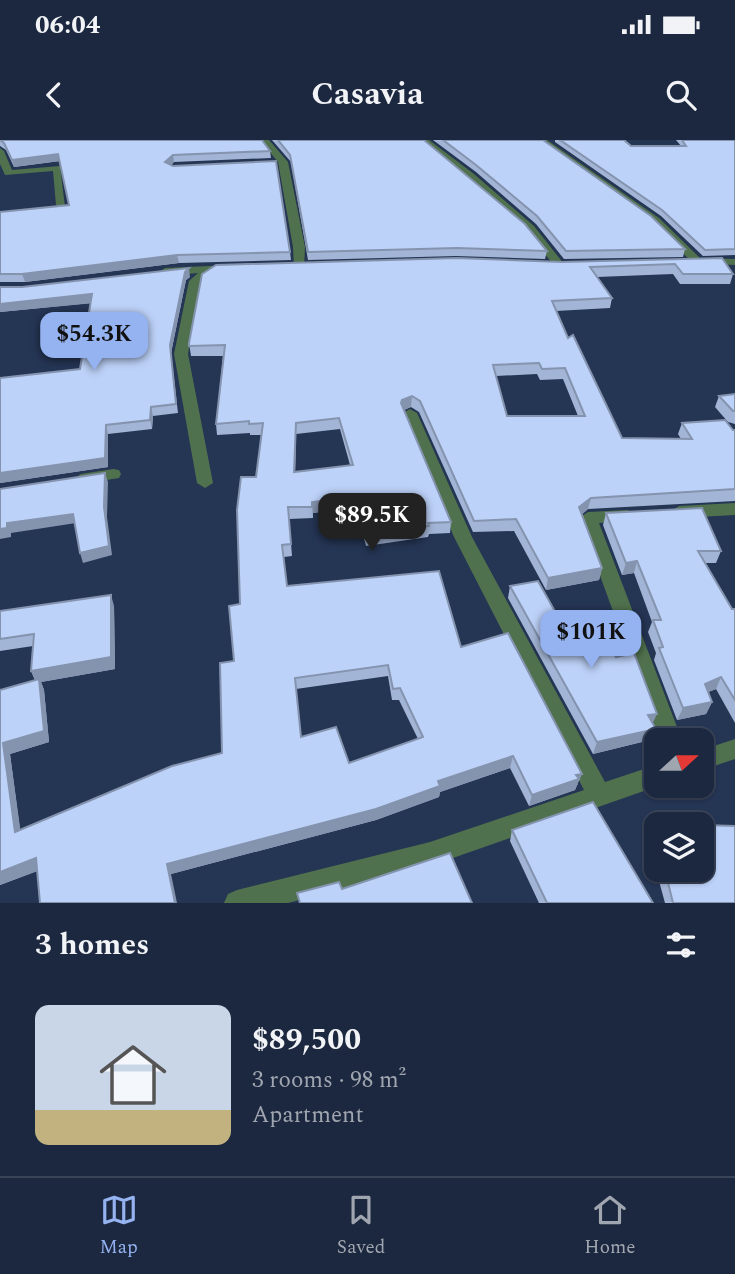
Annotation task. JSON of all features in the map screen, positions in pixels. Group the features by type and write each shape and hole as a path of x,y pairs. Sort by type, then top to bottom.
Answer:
{"street":[{"path":"264,140 283,162 299,247 300,267"},
{"path":"424,140 471,176 530,228 554,266 574,266"},
{"path":"541,140 655,220 696,261"},
{"path":"0,151 8,173 57,168 61,205"},
{"path":"269,163 283,162"},
{"path":"683,262 735,262"},
{"path":"153,273 238,268"},
{"path":"205,483 181,354 195,281 214,269"},
{"path":"410,414 463,537 600,796"},
{"path":"62,482 113,474"},
{"path":"667,728 588,518 735,509"},
{"path":"714,756 735,749"},
{"path":"237,903 430,854 644,780"}],"building":[{"path":"0,140 262,140 270,151 173,155 165,162 173,166 276,161 290,252 177,255 22,274 0,274 0,212 69,205 58,154 12,160"},
{"path":"278,140 424,140 525,224 547,251 457,248 308,252 290,155"},
{"path":"443,140 543,140 651,216 685,249 566,251 537,216"},
{"path":"560,140 624,140 631,146 686,146 682,140 735,140 735,249 705,250 662,210"},
{"path":"457,258 562,262 722,258 733,274 683,274 675,264 590,267 612,298 552,301 568,338 573,335 622,438 692,439 682,423 725,420 735,430 735,489 591,498 579,507 602,568 548,578 516,519 474,521 420,401 412,396 402,400 451,522 428,523 429,526 366,534 355,496 312,502 312,507 288,507 291,544 282,545 287,586 439,571 461,647 508,633 582,774 576,775 579,779 532,795 513,756 438,781 440,786 376,809 167,864 175,903 40,903 36,858 0,872 0,690 39,679 44,731 3,743 15,832 172,766 222,753 220,663 234,661 229,606 240,604 237,510 241,477 256,477 263,423 249,424 249,421 216,424 225,345 189,346 202,274 216,265","holes":["539,363 542,369 565,368 585,416 507,416 493,365","339,418 353,465 294,472 296,423","388,665 393,689 400,688 423,737 349,763 336,727 301,737 295,678"]},
{"path":"189,268 185,272 170,345 176,404 151,407 150,420 106,425 105,458 0,473 0,378 80,369 92,294 0,304 0,287 22,287"},
{"path":"735,394 735,411 733,411 719,396"},
{"path":"105,473 104,507 109,546 80,553 73,514 7,523 7,528 0,529 0,489"},
{"path":"702,508 721,551 698,551 732,609 735,609 735,700 721,677 705,684 712,702 683,708 659,648 663,647 653,620 661,620 637,561 626,563 606,513"},
{"path":"538,581 562,624 592,618 616,657 634,653 657,714 648,715 655,728 644,728 644,732 597,742 510,586"},
{"path":"111,595 111,657 31,671 34,634 0,639 0,611"},
{"path":"593,802 653,903 547,903 512,830"},
{"path":"714,825 735,826 735,903 673,903 668,882 714,882"},
{"path":"450,853 472,903 300,903 297,893 339,882 342,889"}]}
